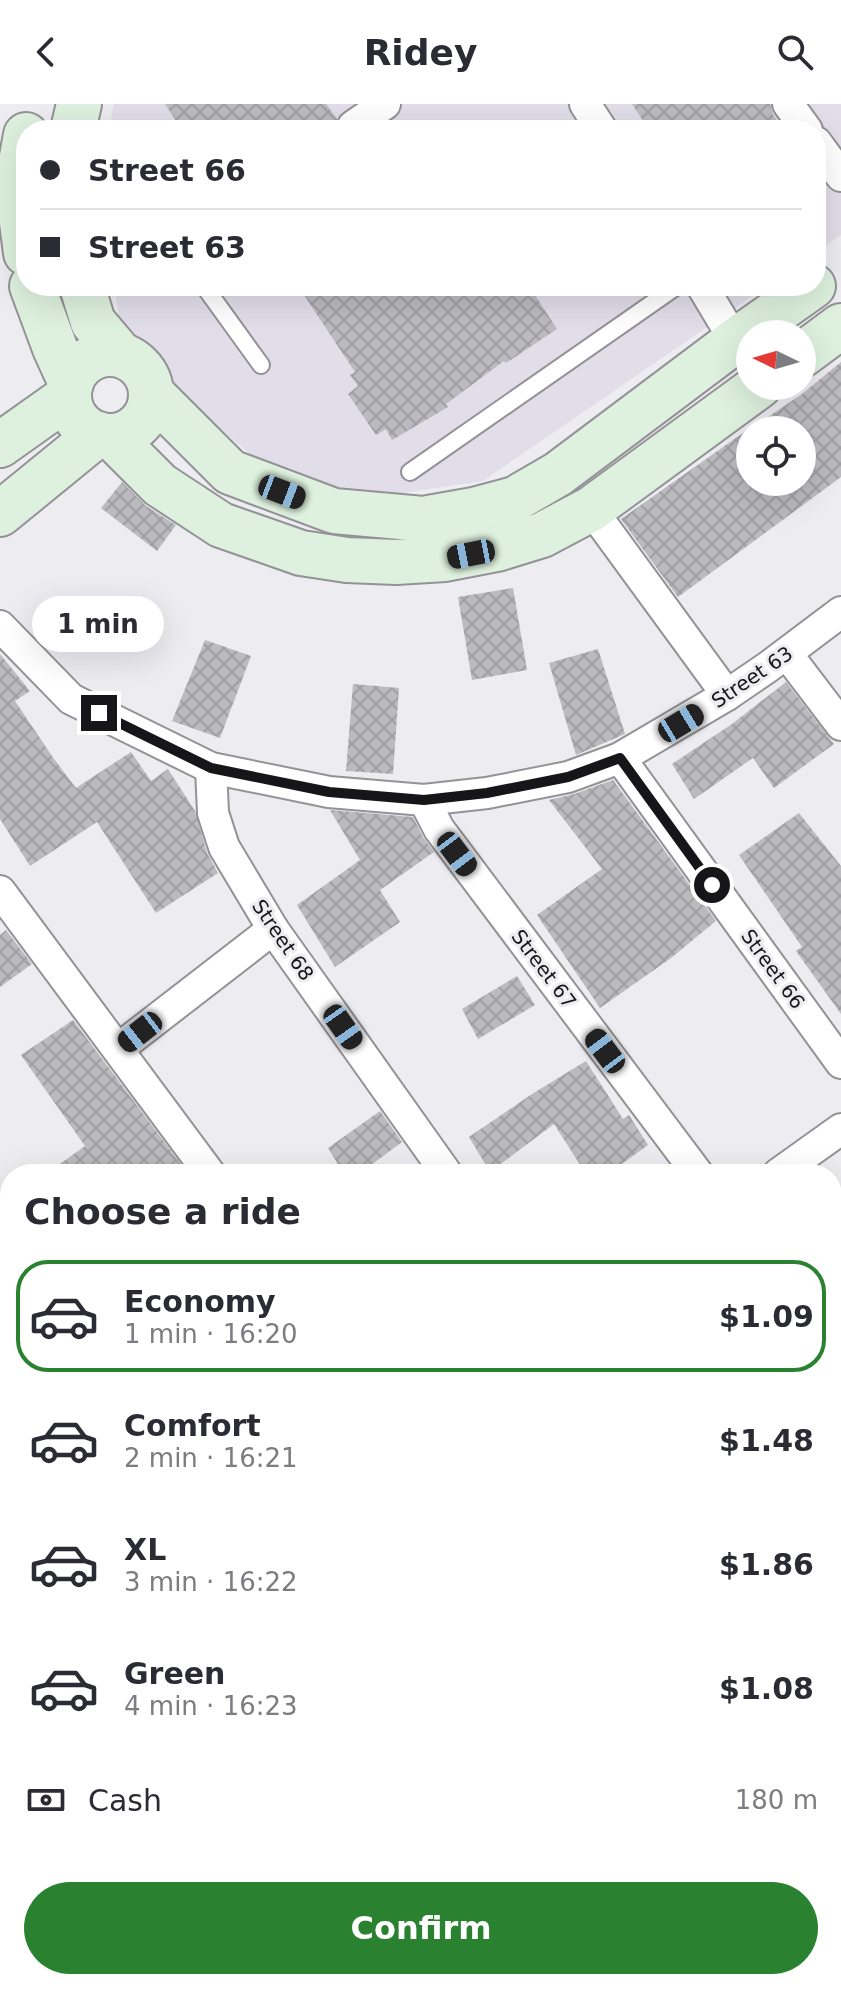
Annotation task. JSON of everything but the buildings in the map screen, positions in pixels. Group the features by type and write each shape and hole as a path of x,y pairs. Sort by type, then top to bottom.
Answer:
{"street":[{"path":"349,120 385,104"},
{"path":"826,156 841,176"},
{"path":"36,296 70,390 71,409 87,429 105,435 160,485 221,525 301,553 347,560 396,562 445,559 497,549 542,535 591,509 740,400"},
{"path":"85,296 93,322 121,355"},
{"path":"708,296 735,341"},
{"path":"151,393 230,472 334,511 423,519 515,499 558,474 799,296"},
{"path":"816,345 841,326"},
{"path":"0,445 70,390 76,372 96,356 121,355 133,361 148,381 151,393 149,406 144,418 135,427 124,433 105,435 0,514"},
{"path":"591,509 727,695"},
{"name":"Street 63","path":"0,626 71,699 211,768 329,792 424,800 487,793 568,777 620,758 727,695 841,612"},
{"path":"787,654 841,725"},
{"name":"Street 66","path":"620,758 841,1063"},
{"name":"Street 68","path":"211,768 213,813 224,847 273,929 440,1164"},
{"name":"Street 67","path":"424,800 439,829 690,1164"},
{"path":"0,891 203,1164"},
{"path":"118,1049 273,929"},
{"path":"792,1164 841,1129"}],"lane":[{"path":"211,296 261,365"},
{"path":"410,472 663,296"}],"shaded area":[{"path":"114,104 841,104 841,235 826,245 826,120 111,120"},
{"path":"116,296 752,296 483,481 388,495 313,485 260,463 170,385 120,322"}],"route":[{"path":"99,713 211,768 329,792 424,800 487,793 568,777 620,758 712,885"}]}
